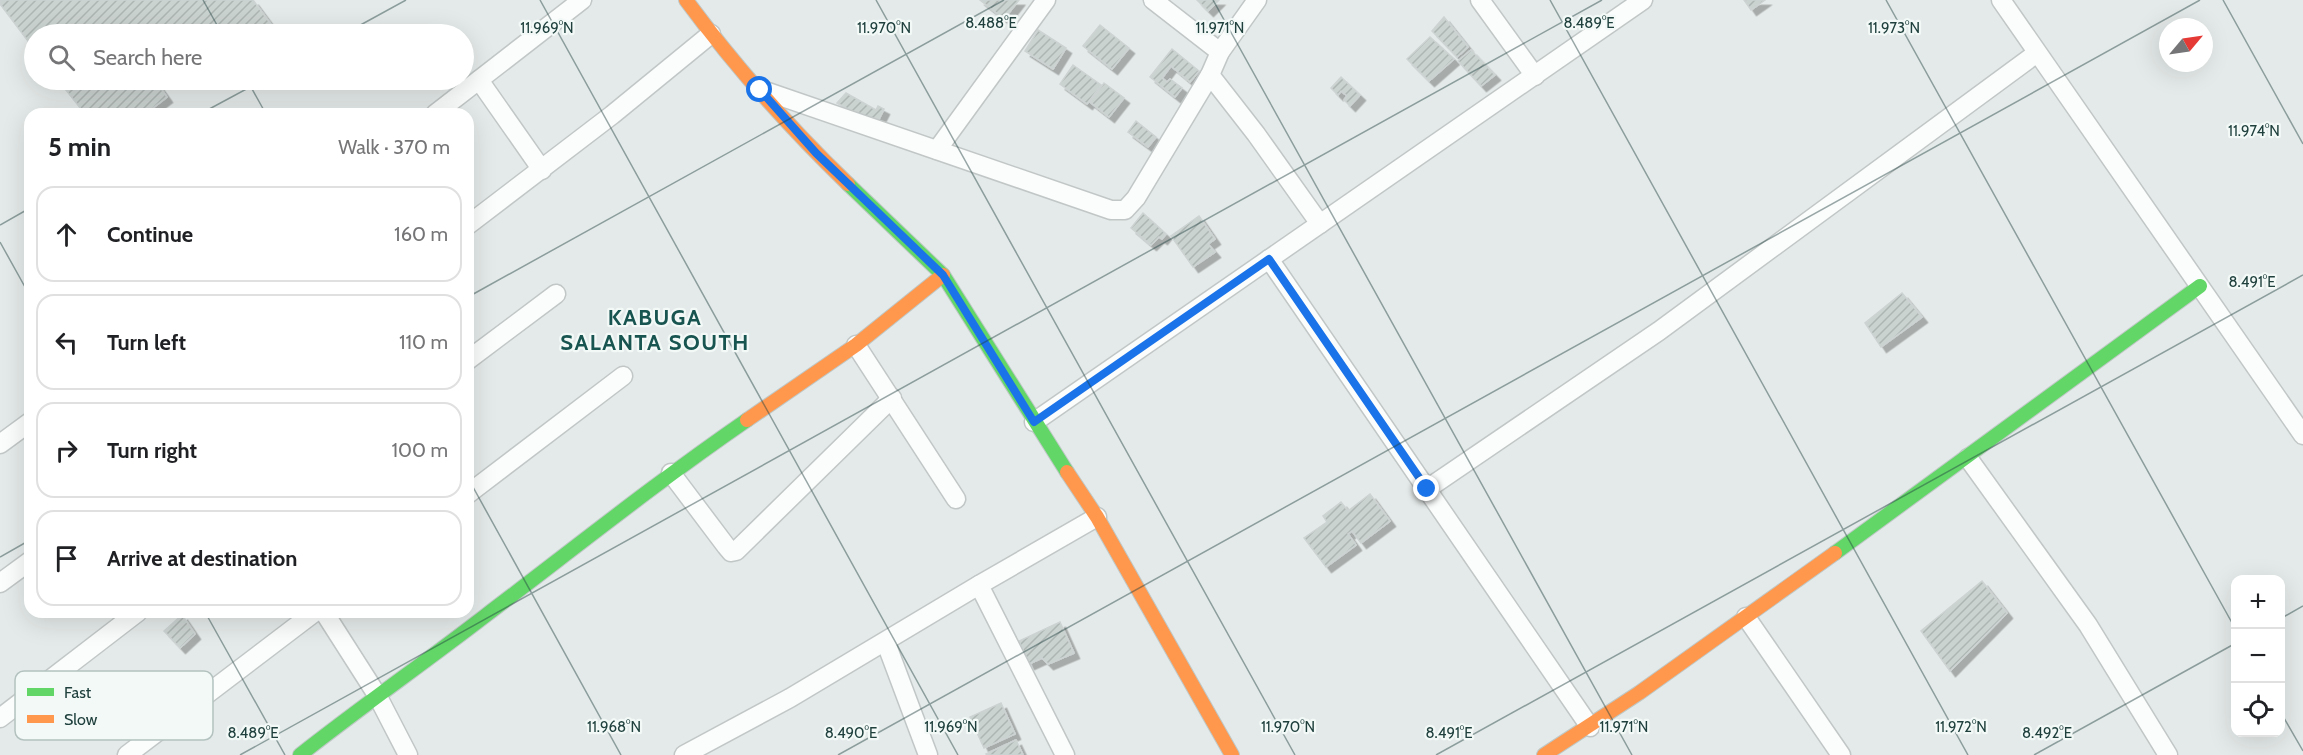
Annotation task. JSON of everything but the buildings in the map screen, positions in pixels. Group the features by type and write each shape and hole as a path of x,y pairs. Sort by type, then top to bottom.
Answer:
{"street":[{"path":"474,84 582,0"},
{"path":"686,0 711,34 816,153 943,275 1034,422 1097,518 1232,755"},
{"path":"937,150 1046,0"},
{"path":"1153,0 1220,52"},
{"path":"760,90 1111,210 1125,210 1136,198 1210,75 1220,52 1256,0"},
{"path":"1480,0 1535,76"},
{"path":"1034,422 1643,0"},
{"path":"2001,0 2303,435"},
{"path":"474,221 542,170 711,34"},
{"path":"1427,489 1659,331 2037,53"},
{"path":"1210,75 1256,134 1320,224"},
{"path":"479,80 542,170"},
{"path":"443,108 466,90"},
{"path":"1269,259 1590,727"},
{"path":"310,752 377,695 483,618 671,473 856,345 943,275"},
{"path":"1544,755 1590,727 1968,458 2200,286"},
{"path":"474,356 556,294"},
{"path":"856,345 956,499"},
{"path":"474,489 622,376"},
{"path":"671,473 731,552 736,550 892,398"},
{"path":"0,444 24,426"},
{"path":"1968,458 2088,625 2168,755"},
{"path":"684,755 886,643 980,585 1097,518"},
{"path":"0,583 24,565"},
{"path":"980,585 1065,755"},
{"path":"1746,616 1841,755"},
{"path":"61,671 130,618"},
{"path":"213,690 307,618"},
{"path":"328,618 377,695 408,755"},
{"path":"886,643 928,755"},
{"path":"0,718 15,706"},
{"path":"127,755 147,740"}],"traffic: fast":[{"path":"848,184 943,275 1067,472"},
{"path":"1835,553 2200,286"},
{"path":"300,755 647,492 747,420"}],"traffic: slow":[{"path":"686,0 763,95 848,184"},
{"path":"747,420 856,345 943,275"},
{"path":"1067,472 1097,517 1232,755"},
{"path":"1544,755 1639,693 1835,553"}],"district":[{"name":"KABUGA SALANTA SOUTH","path":"655,330"}],"route":[{"path":"760,90 816,153 943,275 1034,422 1269,259 1427,489"}]}
